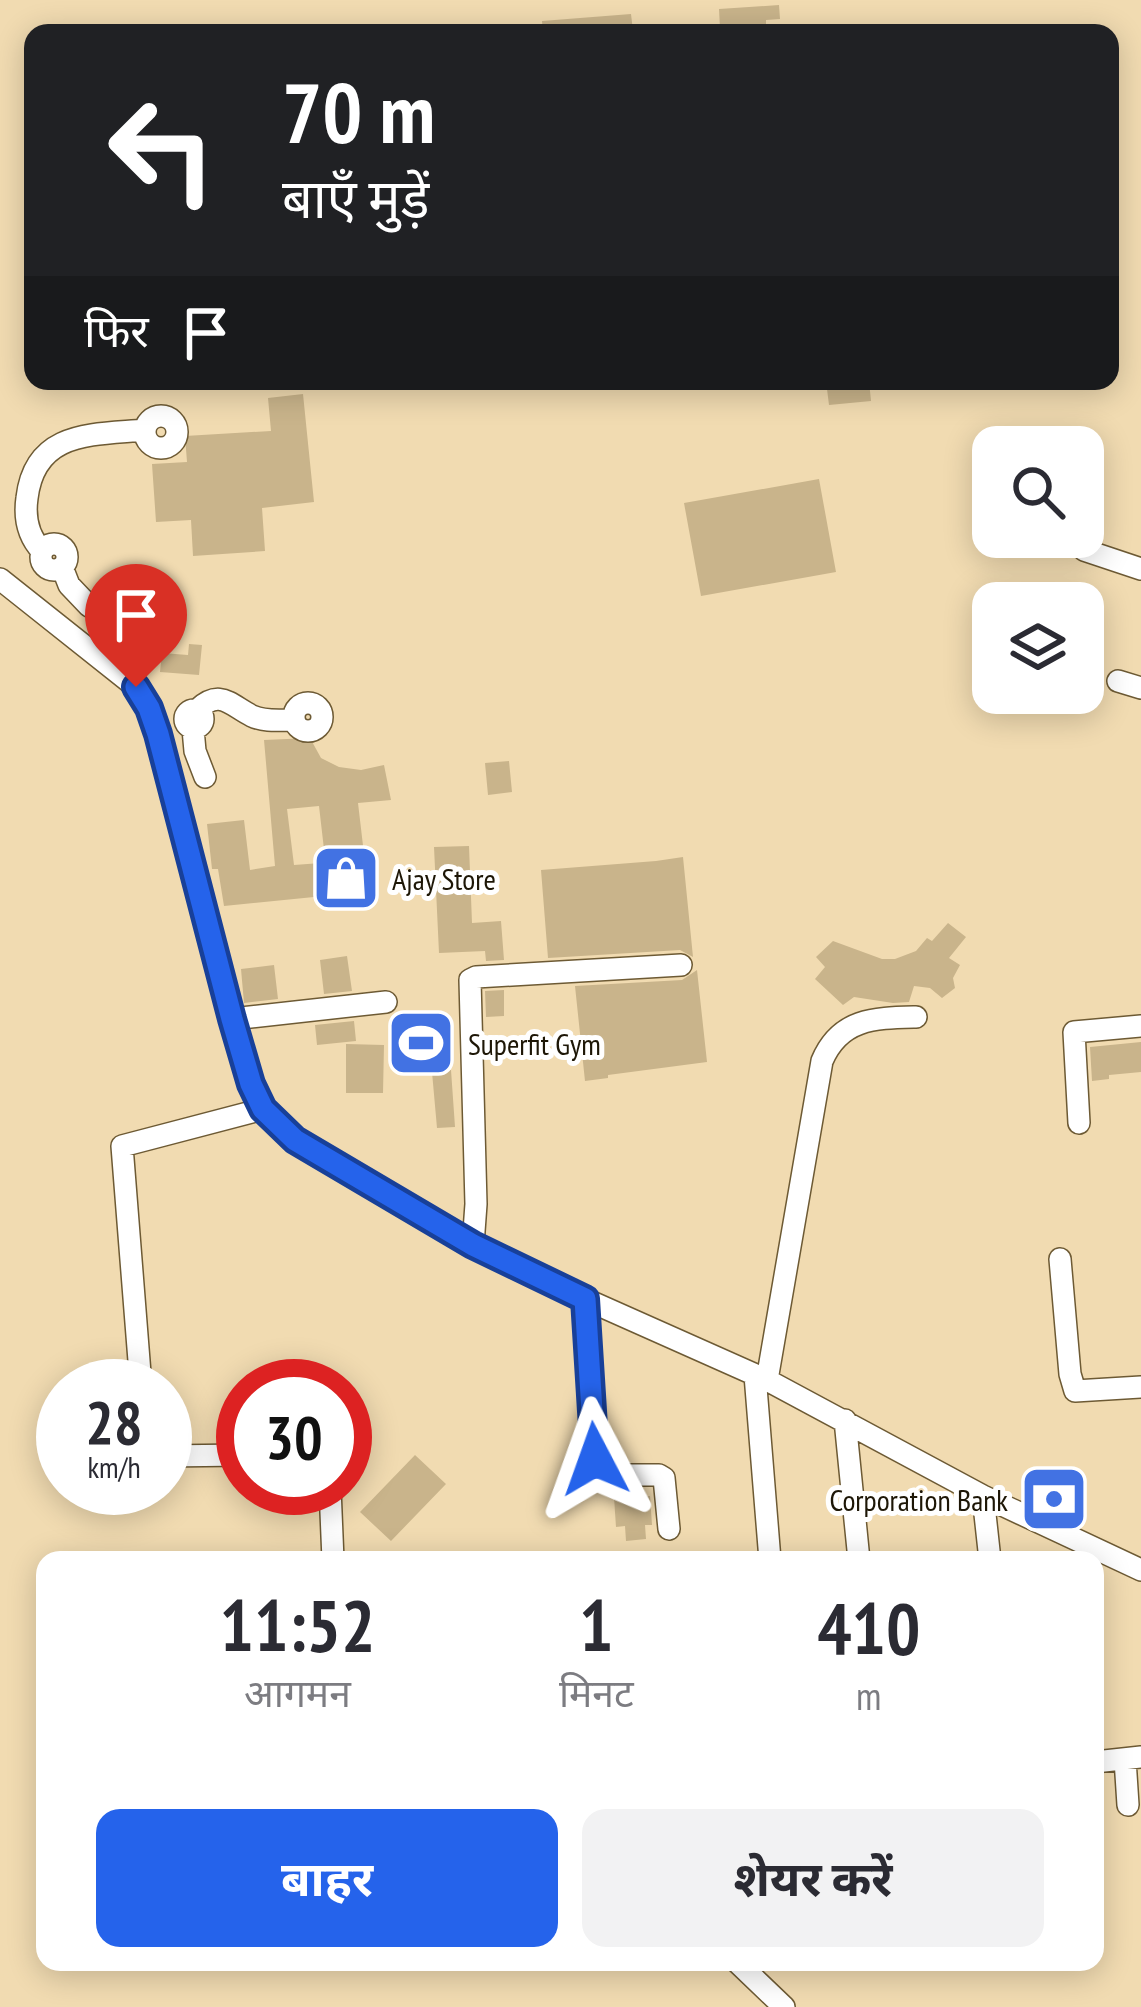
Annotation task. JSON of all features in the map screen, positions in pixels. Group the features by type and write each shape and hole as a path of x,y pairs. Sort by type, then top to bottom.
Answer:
{"street":[{"path":"89,606 29,532 27,492 44,456 58,444 145,430"},
{"path":"1104,557 1141,569"},
{"path":"26,600 50,562"},
{"path":"0,580 136,687 149,708 251,1084 263,1109 295,1140 473,1245 761,1378 982,1496 1100,1551"},
{"path":"1118,681 1141,688"},
{"path":"205,777 195,752 192,719 204,703 218,699 235,703 257,718 293,720"},
{"path":"149,708 192,719"},
{"path":"473,1245 470,980 681,965"},
{"path":"232,1019 386,1002"},
{"path":"770,1551 761,1378 822,1061 854,1024 916,1017"},
{"path":"1079,1123 1074,1032 1141,1026"},
{"path":"139,1359 122,1146 263,1109"},
{"path":"1060,1259 1070,1374 1076,1390 1141,1388"},
{"path":"585,1299 596,1466 605,1475 659,1474 664,1478 669,1528"},
{"path":"845,1420 858,1551"},
{"path":"982,1496 989,1551"},
{"path":"331,1515 333,1551"},
{"path":"1104,1553 1141,1570"},
{"path":"1128,1805 1133,1758"},
{"path":"746,1971 784,2007"}],"building":[{"path":"779,5 780,19 766,20 766,24 720,24 719,9"},
{"path":"631,14 632,24 542,24"},
{"path":"827,390 870,390 871,401 829,405"},
{"path":"303,394 314,502 262,508 265,551 193,556 191,520 156,522 152,464 187,462 185,436 271,431 268,398"},
{"path":"819,479 836,572 701,596 684,503"},
{"path":"189,644 202,645 199,675 160,672 162,653 188,655"},
{"path":"310,738 321,758 339,767 361,770 384,765 391,800 358,803 364,854 325,858 319,806 287,809 294,865 321,863 324,896 224,906 218,869 212,869 207,824 244,820 250,870 275,866 264,740"},
{"path":"509,761 512,792 488,795 485,763"},
{"path":"469,846 472,923 501,921 504,960 486,961 485,951 439,953 434,847"},
{"path":"683,857 693,957 680,950 548,958 541,870"},
{"path":"948,923 966,937 949,958 960,965 953,978 955,988 942,998 930,988 914,986 909,1002 854,997 843,1005 815,979 825,967 816,957 833,941 882,959 895,959 916,951 927,938 932,941"},
{"path":"347,956 352,991 324,994 320,960"},
{"path":"274,965 278,999 244,1003 241,969"},
{"path":"697,970 707,1062 585,1081 575,986 682,980"},
{"path":"504,990 504,1016 486,1017 485,991"},
{"path":"354,1021 356,1041 317,1045 315,1025"},
{"path":"1141,1042 1141,1072 1092,1081 1090,1047"},
{"path":"346,1044 384,1045 383,1093 346,1093"},
{"path":"451,1070 455,1127 437,1128 432,1072"},
{"path":"415,1455 446,1484 391,1541 363,1515 372,1515 372,1500"},
{"path":"622,1490 642,1490 643,1497 650,1496 652,1525 645,1525 646,1539 626,1541 625,1526 616,1527 614,1497 623,1496"}],"place":[{"name":"Ajay Store","path":"346,878"},
{"name":"Superfit Gym","path":"421,1043"},
{"name":"Corporation Bank","path":"1054,1499"}],"route":[{"path":"136,687 158,734 232,1019 263,1109 295,1140 473,1245 585,1299 595,1459"}]}
